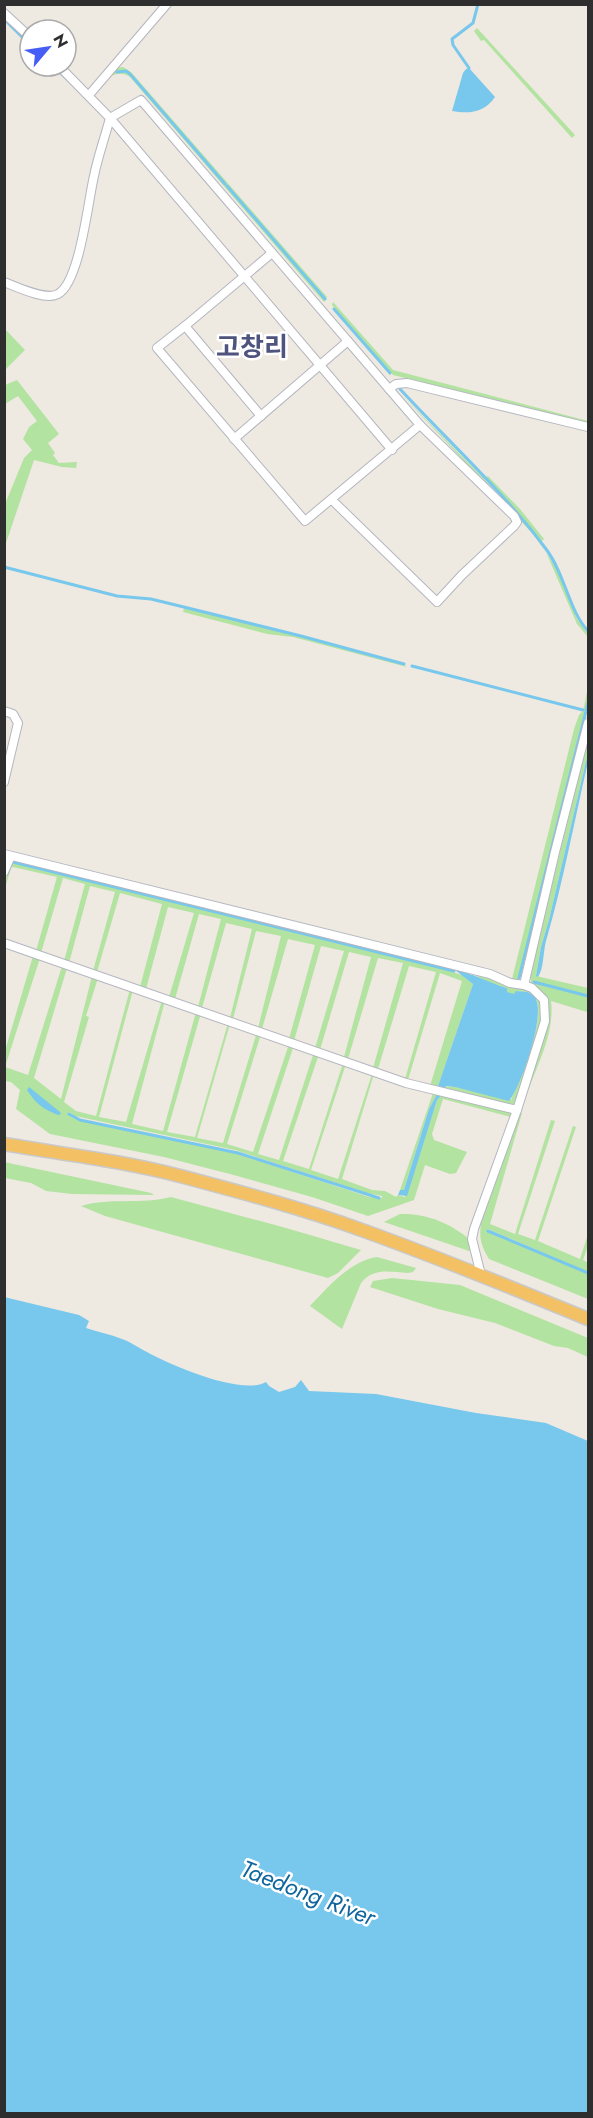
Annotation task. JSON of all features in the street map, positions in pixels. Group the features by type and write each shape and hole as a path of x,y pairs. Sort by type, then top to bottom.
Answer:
{"highway":[{"path":"4,1144 127,1164 291,1207 358,1229 481,1275 588,1319"}],"street":[{"path":"88,95 167,4"},
{"path":"4,12 18,26"},
{"path":"71,78 110,117 392,450"},
{"path":"4,282 49,297 57,295 68,284 86,223 93,177 110,117 141,100 420,425 514,516 517,522 437,602 332,500"},
{"path":"272,253 157,348 234,439 305,521 420,425"},
{"path":"185,326 261,416"},
{"path":"234,439 348,341"},
{"path":"389,388 396,384 407,383 588,427"},
{"path":"4,711 12,714 18,723 4,782"},
{"path":"524,985 588,723"},
{"path":"4,872 8,855 490,974 524,985 539,993 543,1000 545,1021 517,1110 474,1229 472,1239 481,1275"},
{"path":"4,943 406,1083 517,1110"}],"green space":[{"path":"477,28 575,135 572,138 484,40 481,41 474,31"},
{"path":"123,67 131,72 327,297 324,302 130,77 119,74 102,80 114,68"},
{"path":"333,302 393,370 588,421 588,423 393,375 332,305"},
{"path":"5,329 25,350 5,370"},
{"path":"17,380 59,434 48,443 55,453 53,455 59,463 77,462 76,468 34,460 5,546 5,504 24,458 32,450 23,439 29,427 37,421 18,396 5,404 5,385"},
{"path":"401,394 484,479 535,535 545,551 532,533"},
{"path":"488,476 520,509 544,539 542,541 486,477"},
{"path":"546,553 558,571 577,619 588,637 577,624"},
{"path":"184,608 301,637 407,667 293,637 267,634 183,612"},
{"path":"588,687 588,698 518,980 512,979 574,729 583,711"},
{"path":"588,740 588,753 536,976 588,988 588,995 534,983 588,997 587,1012 551,1001 552,1013 548,1036 528,1091 526,1090 545,1032 541,993 531,984 531,969"},
{"path":"14,861 480,973 516,988 518,986 535,992 534,996 528,992 516,991 515,995 507,992 507,988 490,983 473,974"},
{"path":"13,862 445,969 464,976 473,984 438,1086 455,1087 511,1100 535,1034 538,1008 536,1000 539,996 542,1016 515,1104 430,1086 462,981 440,973 408,1080 405,1079 436,972 409,966 378,1069 373,1068 403,963 378,958 348,1059 344,1057 371,957 349,952 320,1050 315,1048 344,951 321,946 294,1041 289,1039 315,945 288,939 262,1029 258,1028 281,936 256,931 233,1019 230,1018 252,929 226,923 202,1008 198,1007 221,919 199,914 175,999 169,997 194,913 168,907 146,989 140,987 162,904 120,893 97,972 93,971 115,892 90,886 69,963 64,961 85,884 63,878 41,953 36,951 57,877 13,867 5,888 7,872"},
{"path":"33,956 40,958 5,1067 5,1051"},
{"path":"62,966 67,968 34,1078 61,1099 92,976 98,978 64,1102 76,1111 96,1116 130,989 133,990 99,1117 126,1122 162,1000 165,1001 132,1124 163,1131 196,1012 201,1013 167,1132 195,1137 228,1023 230,1024 197,1138 223,1143 257,1032 261,1034 227,1144 253,1152 289,1044 294,1045 258,1154 279,1160 314,1052 319,1054 283,1161 309,1169 343,1063 346,1064 311,1170 338,1179 372,1074 374,1074 342,1179 372,1190 385,1191 396,1197 398,1195 405,1197 437,1100 442,1095 512,1111 513,1115 511,1117 443,1099 432,1134 434,1140 467,1152 456,1173 450,1174 425,1165 414,1200 368,1216 312,1197 230,1174 164,1157 50,1134 16,1109 20,1090 11,1082 5,1081 5,1067 28,1075","holes":["69,1112 75,1116 235,1150 382,1196 382,1198 369,1197 238,1154 80,1120 71,1117"]},
{"path":"433,1093 437,1094 429,1109 404,1190 400,1190"},
{"path":"522,1113 490,1224 515,1234 551,1120 555,1121 518,1234 535,1240 573,1126 576,1127 538,1241 580,1259 588,1234 588,1246 583,1260 588,1263 588,1272 488,1229 487,1231 588,1273 588,1299 489,1259 482,1246 481,1223 519,1115"},
{"path":"4,1162 154,1195 72,1194 46,1191 31,1183 5,1178"},
{"path":"171,1197 361,1250 338,1273 328,1278 105,1216 81,1206"},
{"path":"400,1214 419,1215 446,1224 470,1240 472,1252 384,1222"},
{"path":"377,1257 416,1268 413,1272 408,1273 383,1272 366,1278 361,1283 342,1329 310,1306 349,1269 367,1259"},
{"path":"392,1278 460,1285 588,1338 588,1357 495,1323 438,1309 370,1287 373,1281"}],"water":[{"path":"469,68 495,97 486,106 476,111 452,111 463,73"},
{"path":"588,753 588,762 558,897 538,977 536,976 541,947"},
{"path":"455,970 507,988 507,992 514,994 516,991 528,992 534,996 535,992 539,996 536,1000 538,1008 535,1035 520,1082 509,1101 455,1087 438,1086 473,984"},
{"path":"29,1087 61,1114 58,1115 40,1106 27,1090"},
{"path":"437,1094 442,1095 437,1100 407,1196 398,1195 400,1190 404,1190 429,1109"},
{"name":"Taedong River","path":"4,1297 79,1315 89,1321 86,1328 125,1340 188,1371 224,1382 255,1385 266,1382 279,1392 295,1387 301,1380 309,1391 376,1394 476,1413 546,1423 588,1441 588,2113 5,2113"}],"waterway":[{"path":"469,68 453,45 452,39 473,23 478,4"},
{"path":"4,19 18,33"},
{"path":"117,72 126,71 130,74 225,184"},
{"path":"227,186 325,299"},
{"path":"334,309 390,373"},
{"path":"400,389 494,487 546,549 558,570 576,613 588,631"},
{"path":"4,567 117,596 151,599 404,664"},
{"path":"412,666 583,710"},
{"path":"519,978 588,703"},
{"path":"13,862 454,971"},
{"path":"534,982 588,996"},
{"path":"69,1114 80,1120 238,1153 379,1198"},
{"path":"488,1231 588,1273"}],"district":[{"name":"고창리","path":"252,347"}]}
